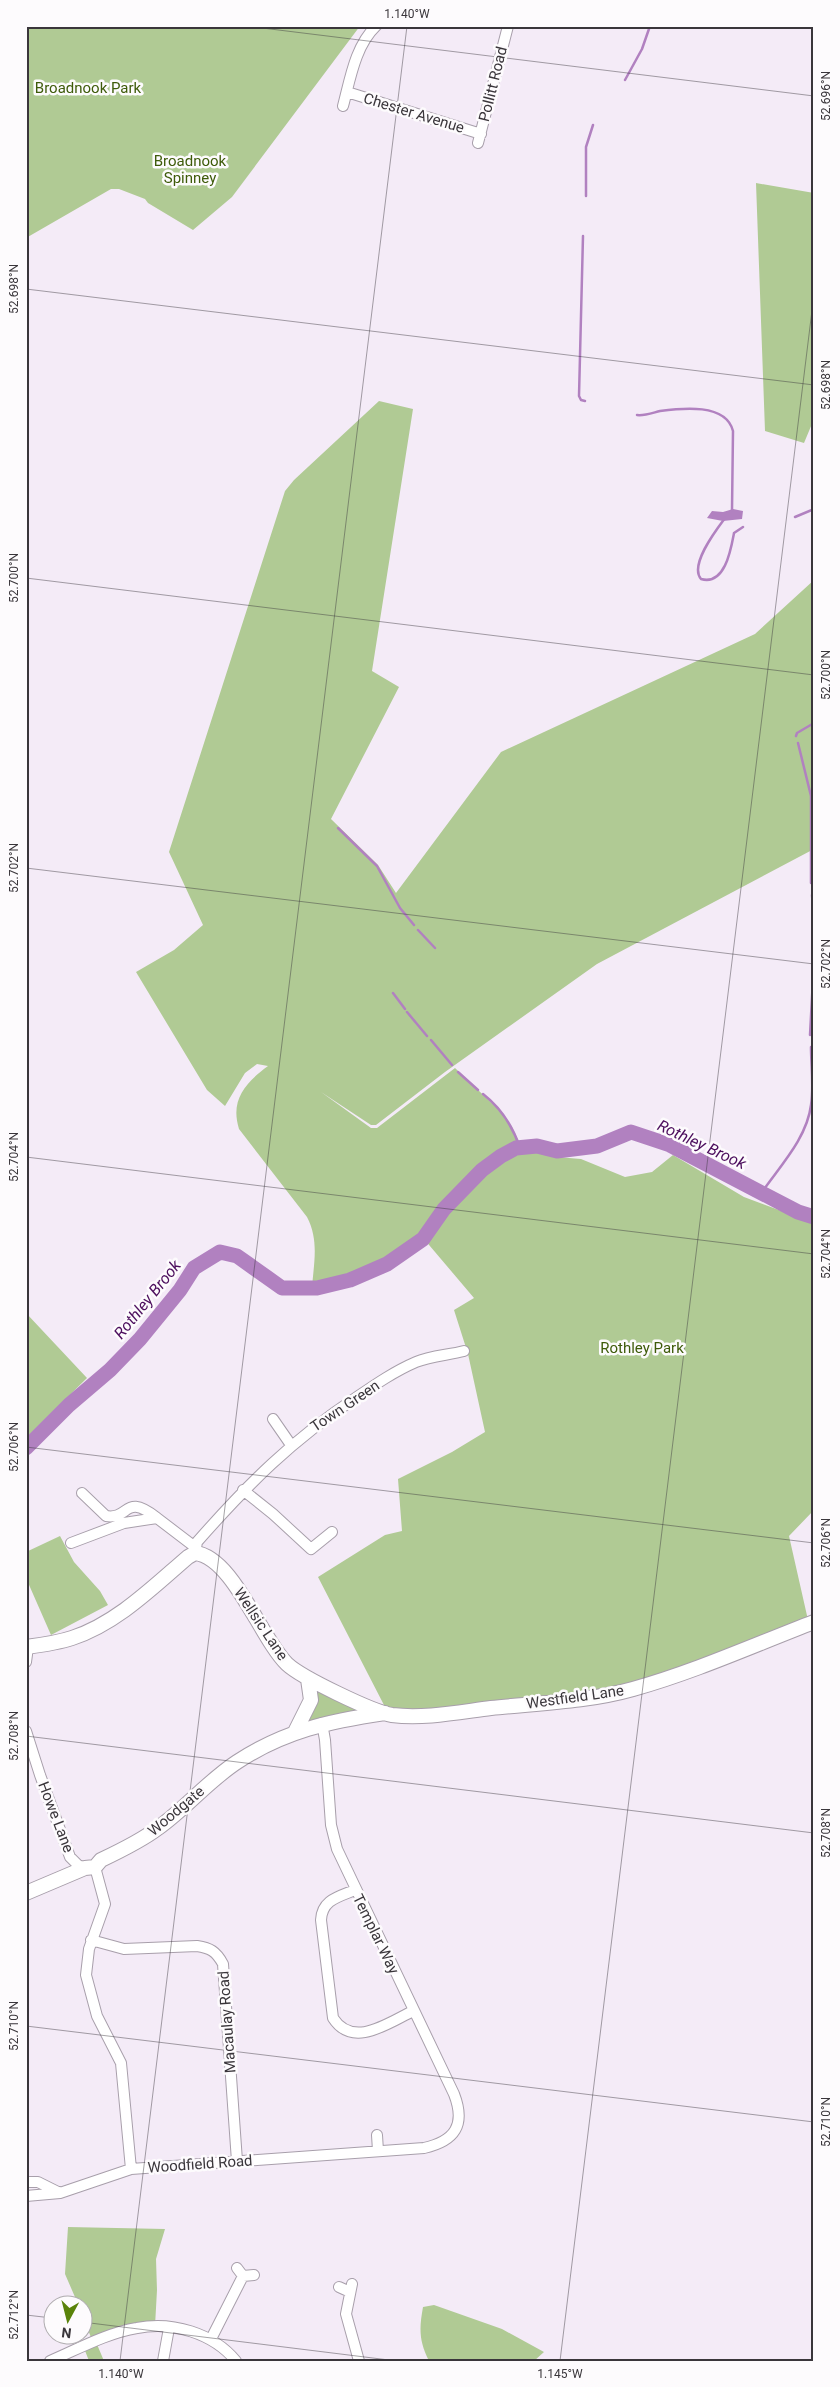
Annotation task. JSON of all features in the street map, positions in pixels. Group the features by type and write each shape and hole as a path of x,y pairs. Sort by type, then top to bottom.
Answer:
{"street":[{"name":"Chester Avenue","path":"343,106 362,46 376,26"},
{"name":"Pollitt Road","path":"479,138 508,26"},
{"name":"Chester Avenue","path":"347,92 479,138"},
{"name":"Town Green","path":"195,1550 243,1490 291,1445 376,1384 417,1361 464,1351"},
{"path":"273,1419 291,1445"},
{"path":"243,1490 273,1514 311,1550 332,1532"},
{"path":"26,1662 27,1647 70,1639 92,1630 128,1607 195,1550 144,1507 136,1506 108,1516 83,1497"},
{"path":"71,1543 124,1523 158,1518"},
{"name":"Wellsic Lane","path":"195,1550 228,1576 276,1651 289,1666 308,1679 386,1713"},
{"name":"Westfield Lane","path":"386,1713 410,1715 474,1710 612,1694 654,1682 814,1622"},
{"path":"295,1732 311,1700 308,1679"},
{"name":"Woodgate","path":"26,1893 90,1868 160,1827 206,1785 238,1762 295,1732 322,1723 386,1713"},
{"name":"Templar Way","path":"322,1723 326,1740 332,1834 355,1890 458,2105 458,2123 453,2136"},
{"name":"Howe Lane","path":"26,1731 70,1857 78,1865 90,1868"},
{"path":"90,1868 105,1904 91,1940 87,1960 88,1987 97,2016 121,2064 131,2169"},
{"path":"355,1890 326,1903 322,1911 321,1920 333,2018 338,2026 346,2032 357,2034 366,2033 413,2011"},
{"name":"Macaulay Road","path":"91,1940 124,1948 196,1946 208,1948 218,1955 223,1964 237,2161"},
{"path":"377,2135 378,2151"},
{"name":"Woodfield Road","path":"26,2196 60,2193 131,2169 424,2148 445,2142 453,2136"},
{"path":"26,2182 38,2182 60,2193"},
{"path":"211,2339 240,2272 254,2276"},
{"path":"339,2287 351,2288 346,2314 359,2361"},
{"path":"50,2361 129,2330 155,2326 196,2333 211,2339 236,2361"},
{"path":"163,2361 169,2328"}],"green space":[{"path":"26,26 360,26 232,197 193,230 148,203 145,199 119,189 111,189 26,238"},
{"path":"756,183 814,193 814,419 804,443 765,431"},
{"name":"Rothley Park","path":"379,401 413,409 372,671 399,687 331,819 378,865 396,893 501,752 755,634 814,580 814,849 597,964 445,1072 376,1125 371,1125 321,1092 371,1128 377,1128 455,1068 500,1111 512,1127 524,1152 542,1151 557,1157 581,1159 625,1177 652,1172 673,1155 744,1197 814,1223 814,1510 789,1536 808,1620 707,1660 606,1691 412,1711 385,1707 318,1577 385,1535 402,1531 398,1479 452,1452 485,1432 468,1354 454,1310 474,1298 424,1239 386,1263 355,1278 325,1287 312,1287 314,1243 311,1226 307,1217 239,1129 237,1119 236,1109 238,1101 246,1086 268,1066 257,1064 245,1073 225,1106 207,1090 136,972 174,950 203,925 169,852 285,491 294,480"},
{"path":"26,1313 87,1378 26,1438"},
{"path":"60,1536 74,1562 100,1591 108,1605 51,1635 26,1578 26,1552"},
{"path":"313,1689 360,1710 308,1723"},
{"path":"68,2227 165,2229 156,2259 155,2326 96,2342 104,2361 89,2361 84,2348 93,2343 92,2294 74,2294 65,2274"},
{"path":"434,2305 502,2329 544,2352 534,2361 429,2361 423,2347 421,2322 423,2307"}],"shaded area":[{"path":"733,509 743,511 742,519 723,521 707,518 712,511 723,512"}],"waterway":[{"path":"625,80 642,49 650,26"},
{"path":"586,196 586,147 593,125"},
{"path":"583,236 579,396 581,400 585,401"},
{"path":"637,415 680,409 702,409 722,416 729,422 733,431 732,510"},
{"path":"795,517 814,509"},
{"path":"725,518 710,539 701,557 698,565 698,573 701,579 709,580 721,572 729,556 734,533 743,527"},
{"path":"796,736 797,733 814,723"},
{"path":"798,743 811,796 811,883"},
{"path":"338,828 377,866 400,908 414,925"},
{"path":"812,895 814,922"},
{"path":"418,930 435,948"},
{"path":"810,1035 814,960"},
{"path":"393,993 405,1009"},
{"path":"407,1012 427,1036"},
{"path":"431,1040 452,1065"},
{"path":"762,1192 792,1151 804,1129 811,1105 811,1047"},
{"path":"458,1072 478,1090"},
{"path":"483,1094 506,1118 520,1148"},
{"name":"Rothley Brook","path":"26,1448 69,1405 110,1370 140,1339 180,1290 194,1268 220,1252 237,1256 282,1288 317,1288 350,1280 387,1264 423,1239 444,1209 482,1170 516,1148 537,1146 557,1151 597,1146 631,1132 670,1145 798,1212 814,1217"}],"park label":[{"name":"Broadnook Park","path":"88,88"},
{"name":"Broadnook Spinney","path":"190,170"}]}
